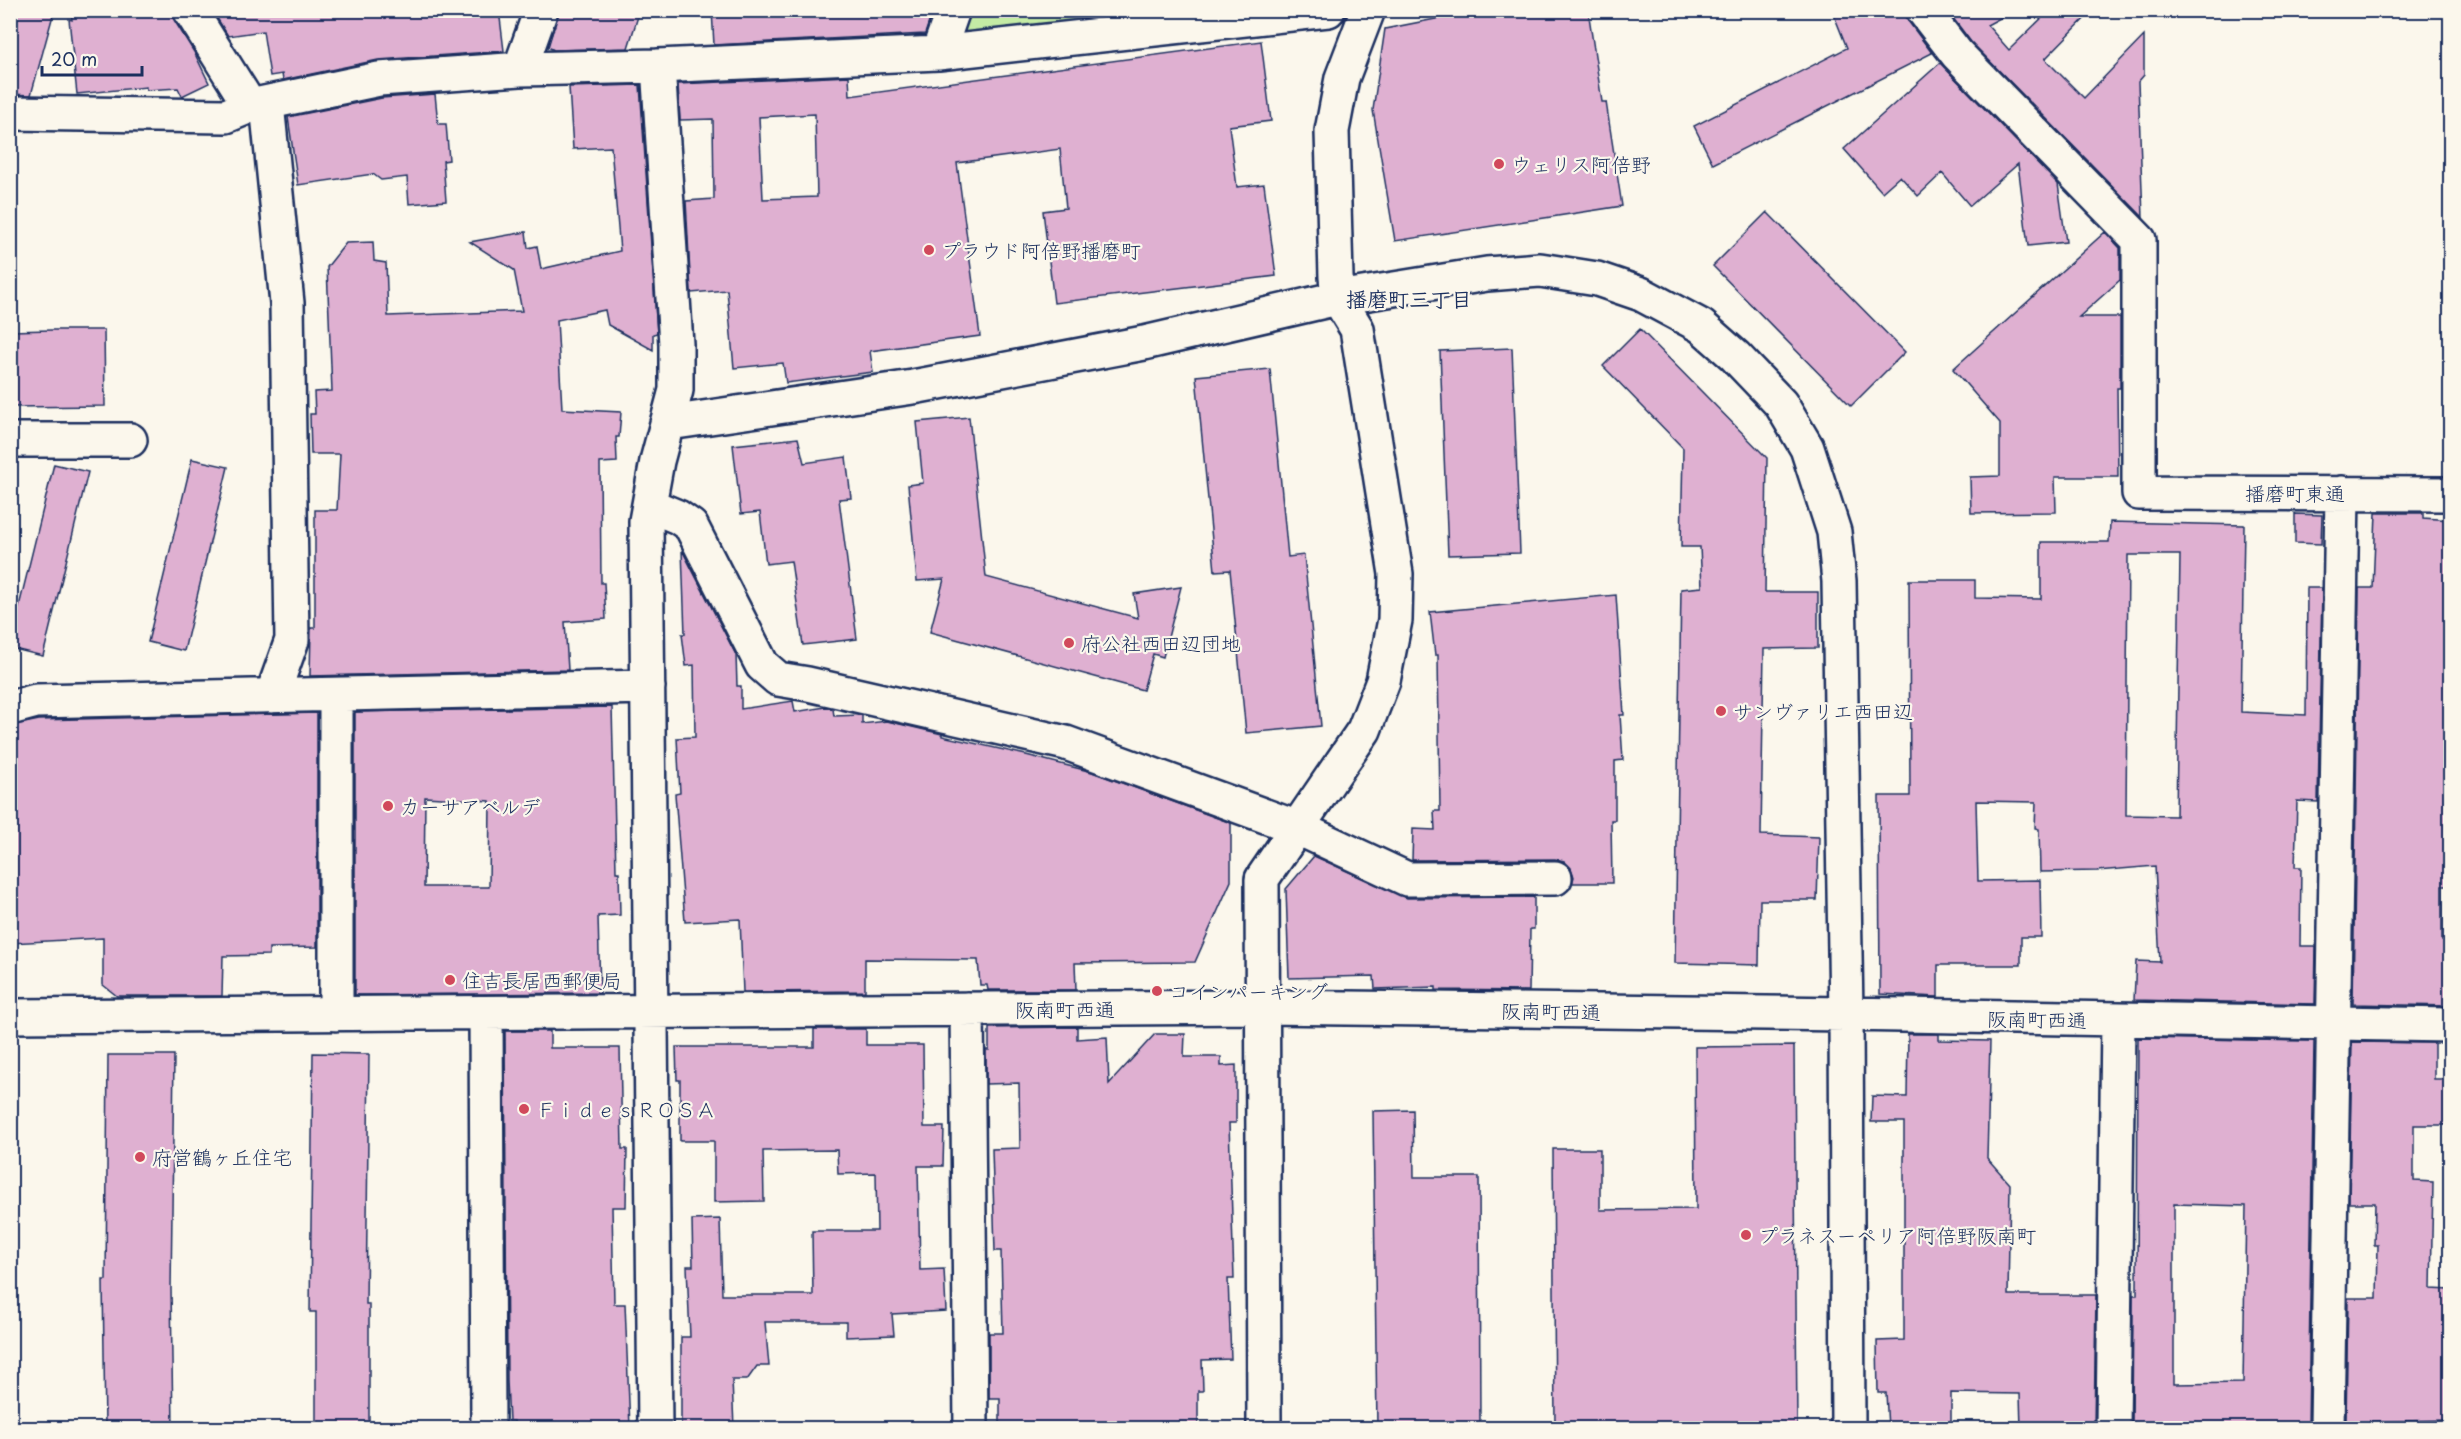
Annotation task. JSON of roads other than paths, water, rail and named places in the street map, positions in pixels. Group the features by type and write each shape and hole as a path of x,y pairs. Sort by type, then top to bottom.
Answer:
{"street":[{"path":"190,10 259,105 287,303 292,640 272,696"},
{"path":"520,69 541,10"},
{"path":"938,53 953,10"},
{"path":"10,114 226,116 259,105 380,79 520,69 658,66 938,53 1328,10"},
{"path":"1264,1428 1262,879 1364,730 1383,681 1395,620 1396,574 1358,329 1338,298 1336,277 1332,131 1342,78 1368,10"},
{"name":"播磨町東通","path":"1923,10 1957,54 2139,240 2139,493 2451,494"},
{"path":"655,1428 646,521 657,461 676,390 676,344 658,66"},
{"path":"669,423 913,387 1144,343 1338,298 1487,274 1540,270 1597,279 1641,294 1701,327 1735,356 1781,404 1807,448 1834,532 1839,581 1846,1014 1848,1428"},
{"path":"10,440 129,440"},
{"path":"2327,1428 2342,493"},
{"path":"649,505 678,517 691,526 762,665 778,679 1066,743 1298,828 1407,879 1556,878"},
{"path":"10,708 36,701 648,687"},
{"path":"336,694 336,1014"},
{"name":"阪南町西通","path":"10,1016 1263,1007 1846,1014 2118,1021 2451,1025"},
{"path":"967,1009 971,1428"},
{"path":"486,1013 488,1428"},
{"path":"2114,1428 2118,1021"}],"place":[{"name":"ウェリス阿倍野","path":"1499,164"},
{"name":"プラウド阿倍野播磨町","path":"929,250"},
{"name":"府公社西田辺団地","path":"1069,643"},
{"name":"サンヴァリエ西田辺","path":"1721,711"},
{"name":"カーサアベルデ","path":"388,806"},
{"name":"住吉長居西郵便局","path":"450,980"},
{"name":"コインパーキング","path":"1157,991"},
{"name":"ＦｉｄｅｓＲＯＳＡ","path":"524,1109"},
{"name":"府営鶴ヶ丘住宅","path":"140,1157"},
{"name":"プラネスーペリア阿倍野阪南町","path":"1746,1235"}],"district":[{"name":"播磨町三丁目","path":"1409,298"}]}
